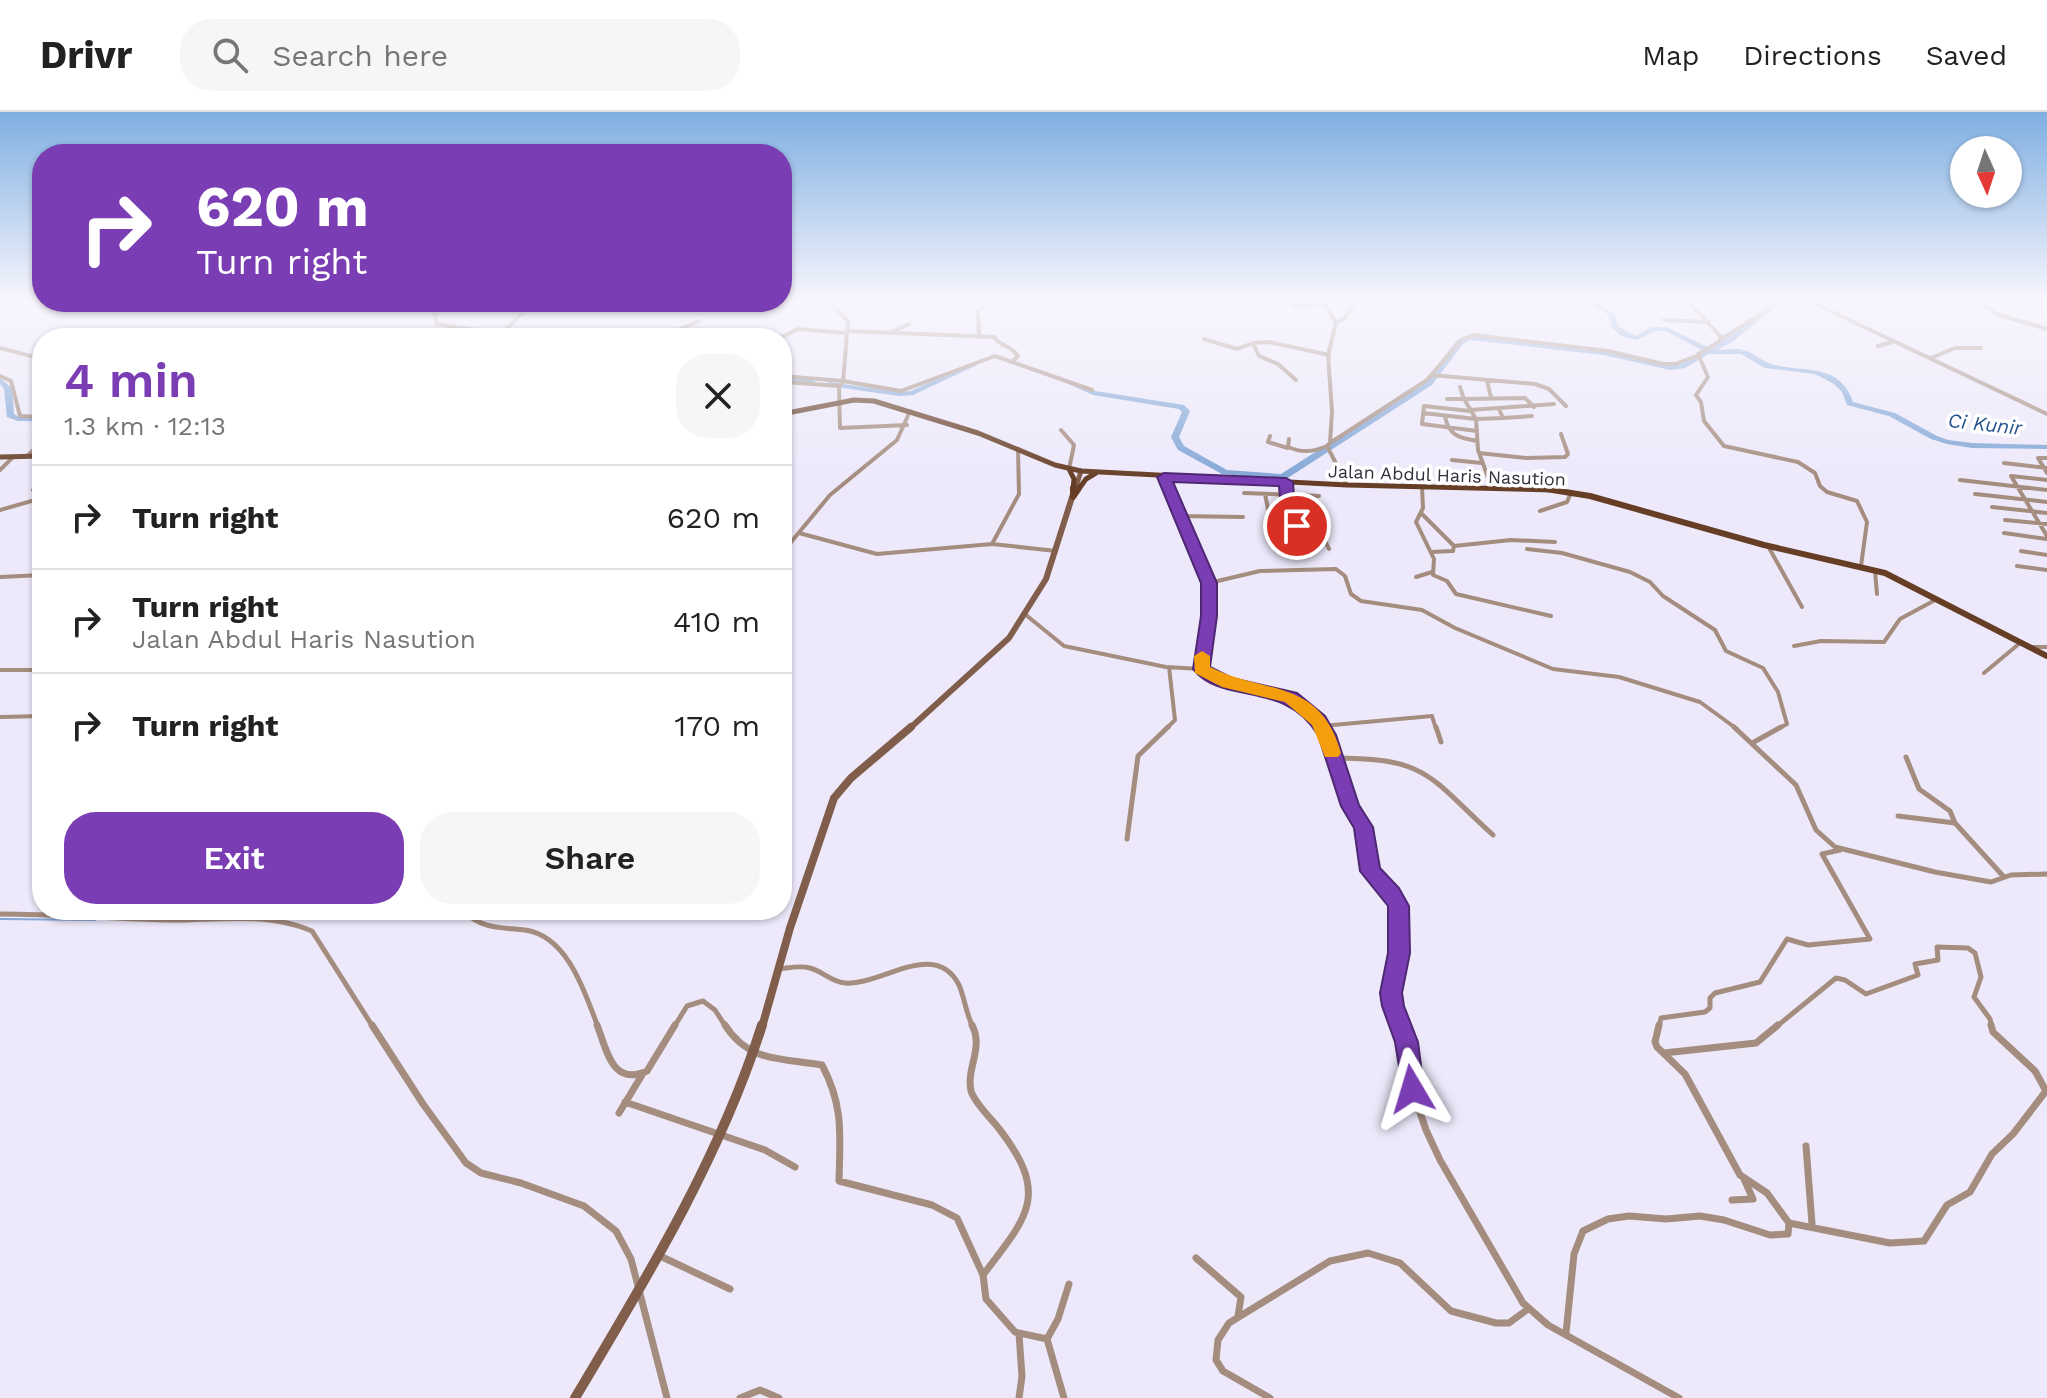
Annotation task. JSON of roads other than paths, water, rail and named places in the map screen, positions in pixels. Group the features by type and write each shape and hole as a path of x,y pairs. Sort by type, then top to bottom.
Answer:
{"main road":[{"name":"Jalan Abdul Haris Nasution","path":"792,412 841,402 874,401 1081,471 1571,493 1861,566 1938,599 2047,656"},
{"path":"0,457 32,456"},
{"path":"1069,469 1074,479 1073,497"},
{"path":"1073,497 1086,479 1098,472"}],"street":[{"path":"844,358 840,429 907,425"},
{"path":"792,377 901,391 916,388 985,358"},
{"path":"996,358 1013,360 1092,390"},
{"path":"1264,358 1278,364 1296,380"},
{"path":"1329,358 1329,446 1347,485"},
{"path":"1270,436 1268,442 1308,452 1329,446 1434,376 1447,358"},
{"path":"1638,358 1663,364 1675,364 1691,358"},
{"path":"1700,358 1708,377 1696,395 1701,402 1701,415 1724,446 1798,462 1815,473 1820,486 1827,492 1857,501 1867,522 1861,566"},
{"path":"1930,358 2047,414"},
{"path":"0,376 11,381 20,416 32,417"},
{"path":"1434,376 1523,380 1555,393 1566,406"},
{"path":"1487,381 1491,397"},
{"path":"792,382 841,384"},
{"path":"1460,387 1476,419 1479,453 1492,488"},
{"path":"1447,399 1527,399 1534,407"},
{"path":"1477,431 1423,424 1423,413 1426,406 1470,411 1554,404"},
{"path":"1446,408 1448,428 1456,438 1477,441"},
{"path":"1499,409 1503,418"},
{"path":"792,541 830,495 874,463 903,434 910,411"},
{"path":"1423,413 1476,419 1532,416"},
{"path":"1061,430 1074,445 1069,469"},
{"path":"1479,453 1526,458 1565,457 1568,454 1561,434"},
{"path":"1288,448 1289,439"},
{"path":"992,544 1019,494 1018,449"},
{"path":"27,456 32,451"},
{"path":"0,470 13,457"},
{"path":"2046,470 2038,458 2047,458"},
{"path":"1452,460 1482,463"},
{"path":"2004,463 2046,470"},
{"path":"575,1398 660,1256 719,1135 752,1053 834,798 851,778 997,652 1026,615 1057,551 1081,471"},
{"path":"2047,480 2012,476 2047,538"},
{"path":"1164,477 1209,583 1209,616 1201,669"},
{"path":"1960,480 2047,490"},
{"path":"1286,482 1288,510 1297,526"},
{"path":"1422,487 1417,526 1434,559 1432,572"},
{"path":"1244,493 1319,496"},
{"path":"1540,511 1567,502 1571,493"},
{"path":"1265,494 1268,509 1288,510"},
{"path":"1975,494 2047,502"},
{"path":"0,510 32,501"},
{"path":"1992,507 2047,513"},
{"path":"1421,513 1434,521 1446,543 1454,546 1511,540 1555,542"},
{"path":"1180,516 1243,517"},
{"path":"1292,516 1312,516 1329,549"},
{"path":"2005,520 2047,524"},
{"path":"1278,528 1317,523"},
{"path":"799,533 877,554 992,544 1057,551"},
{"path":"2004,533 2047,538"},
{"path":"1290,540 1323,536"},
{"path":"1768,545 1802,607"},
{"path":"1431,552 1455,551 1454,546"},
{"path":"1527,549 1562,553 1632,573 1715,630 1726,651 1763,668 1777,690 1787,724 1777,727 1768,737 1753,742"},
{"path":"2021,551 2047,555"},
{"path":"2017,566 2047,570"},
{"path":"1209,583 1260,571 1336,569 1344,574 1351,594 1361,601 1422,610 1455,628 1553,669 1622,678 1690,698 1753,742 1798,788 1821,836 1840,850"},
{"path":"1875,571 1877,594"},
{"path":"1416,577 1432,572 1447,581 1456,594 1551,616"},
{"path":"0,577 32,575"},
{"path":"1794,646 1825,641 1882,642 1891,636 1900,619 1938,599"},
{"path":"1026,615 1038,620 1060,644 1169,667 1201,669 1228,683 1291,697 1322,726 1350,806 1363,827 1370,871 1391,893 1398,906 1399,953 1391,993 1407,1042 1412,1089 1426,1130 1491,1251 1528,1309 1548,1325 1679,1398"},
{"path":"1984,673 2021,642"},
{"path":"2031,647 2047,647"},
{"path":"1127,839 1138,756 1175,720 1169,667"},
{"path":"0,670 32,670"},
{"path":"1,718 32,716"},
{"path":"1322,726 1432,716 1441,742"},
{"path":"1906,757 1915,784 1950,811 1955,823 2004,877"},
{"path":"1333,758 1403,764 1421,770 1436,779 1473,819 1493,835"},
{"path":"1898,816 1955,823"},
{"path":"1732,1200 1753,1199 1685,1074 1655,1042 1661,1018 1705,1012 1710,1008 1713,994 1760,982 1786,940 1808,945 1870,939 1822,852 1840,850 1986,881 2047,874"},
{"path":"0,914 32,915"},
{"path":"162,920 294,921 312,931 423,1104 466,1163 481,1173 521,1183 584,1206 616,1231 631,1259 640,1287 667,1398"},
{"path":"473,920 482,928 530,931 549,938 580,980 613,1067 623,1075 642,1074"},
{"path":"1663,1053 1756,1043 1836,978 1845,980 1866,994 1918,975 1915,964 1937,961 1937,947 1968,948 1975,953 1981,977 1974,997 1990,1019 1993,1032 2035,1071 2046,1091 2013,1134 1992,1154 1970,1192 1947,1205 1924,1241 1893,1244 1812,1224 1789,1223"},
{"path":"779,969 805,967 849,983 902,966 927,964 949,973 962,987 968,1018 977,1038 970,1083 972,1094 1013,1150 1028,1180 1024,1218 983,1275"},
{"path":"619,1113 687,1006 696,1002 710,1003 736,1045 752,1053 814,1063 827,1070 841,1115 839,1181 932,1205 950,1213 961,1224 983,1275 986,1299 1007,1325 1019,1334 1047,1339"},
{"path":"625,1102 765,1150 795,1167"},
{"path":"1806,1146 1811,1176 1812,1224"},
{"path":"1566,1333 1574,1254 1583,1231 1608,1219 1700,1216 1783,1236 1790,1229 1789,1223 1767,1193 1744,1178"},
{"path":"1270,1398 1223,1371 1216,1360 1218,1340 1229,1323 1330,1261 1368,1253 1400,1263 1451,1311 1496,1323 1509,1323 1528,1309"},
{"path":"660,1256 730,1289"},
{"path":"1196,1258 1241,1297 1238,1317"},
{"path":"1064,1398 1047,1339 1058,1319 1069,1284"},
{"path":"1019,1334 1022,1376 1019,1398"},
{"path":"740,1398 751,1390 760,1389 779,1398"}],"waterway":[{"path":"1068,382 1093,393 1181,407 1186,411 1175,437 1181,448 1225,472 1283,477 1429,383 1448,358"},
{"path":"1625,358 1670,368 1696,358"},
{"name":"Ci Kunir","path":"1753,358 1768,366 1817,372 1837,382 1846,391 1850,403 1892,415 1940,440 1972,446 2047,447"},
{"path":"829,384 899,394 913,393 973,365"},
{"path":"0,380 8,388 10,415 18,419 32,419"},
{"path":"792,380 812,382"},
{"path":"0,919 32,919"}]}
